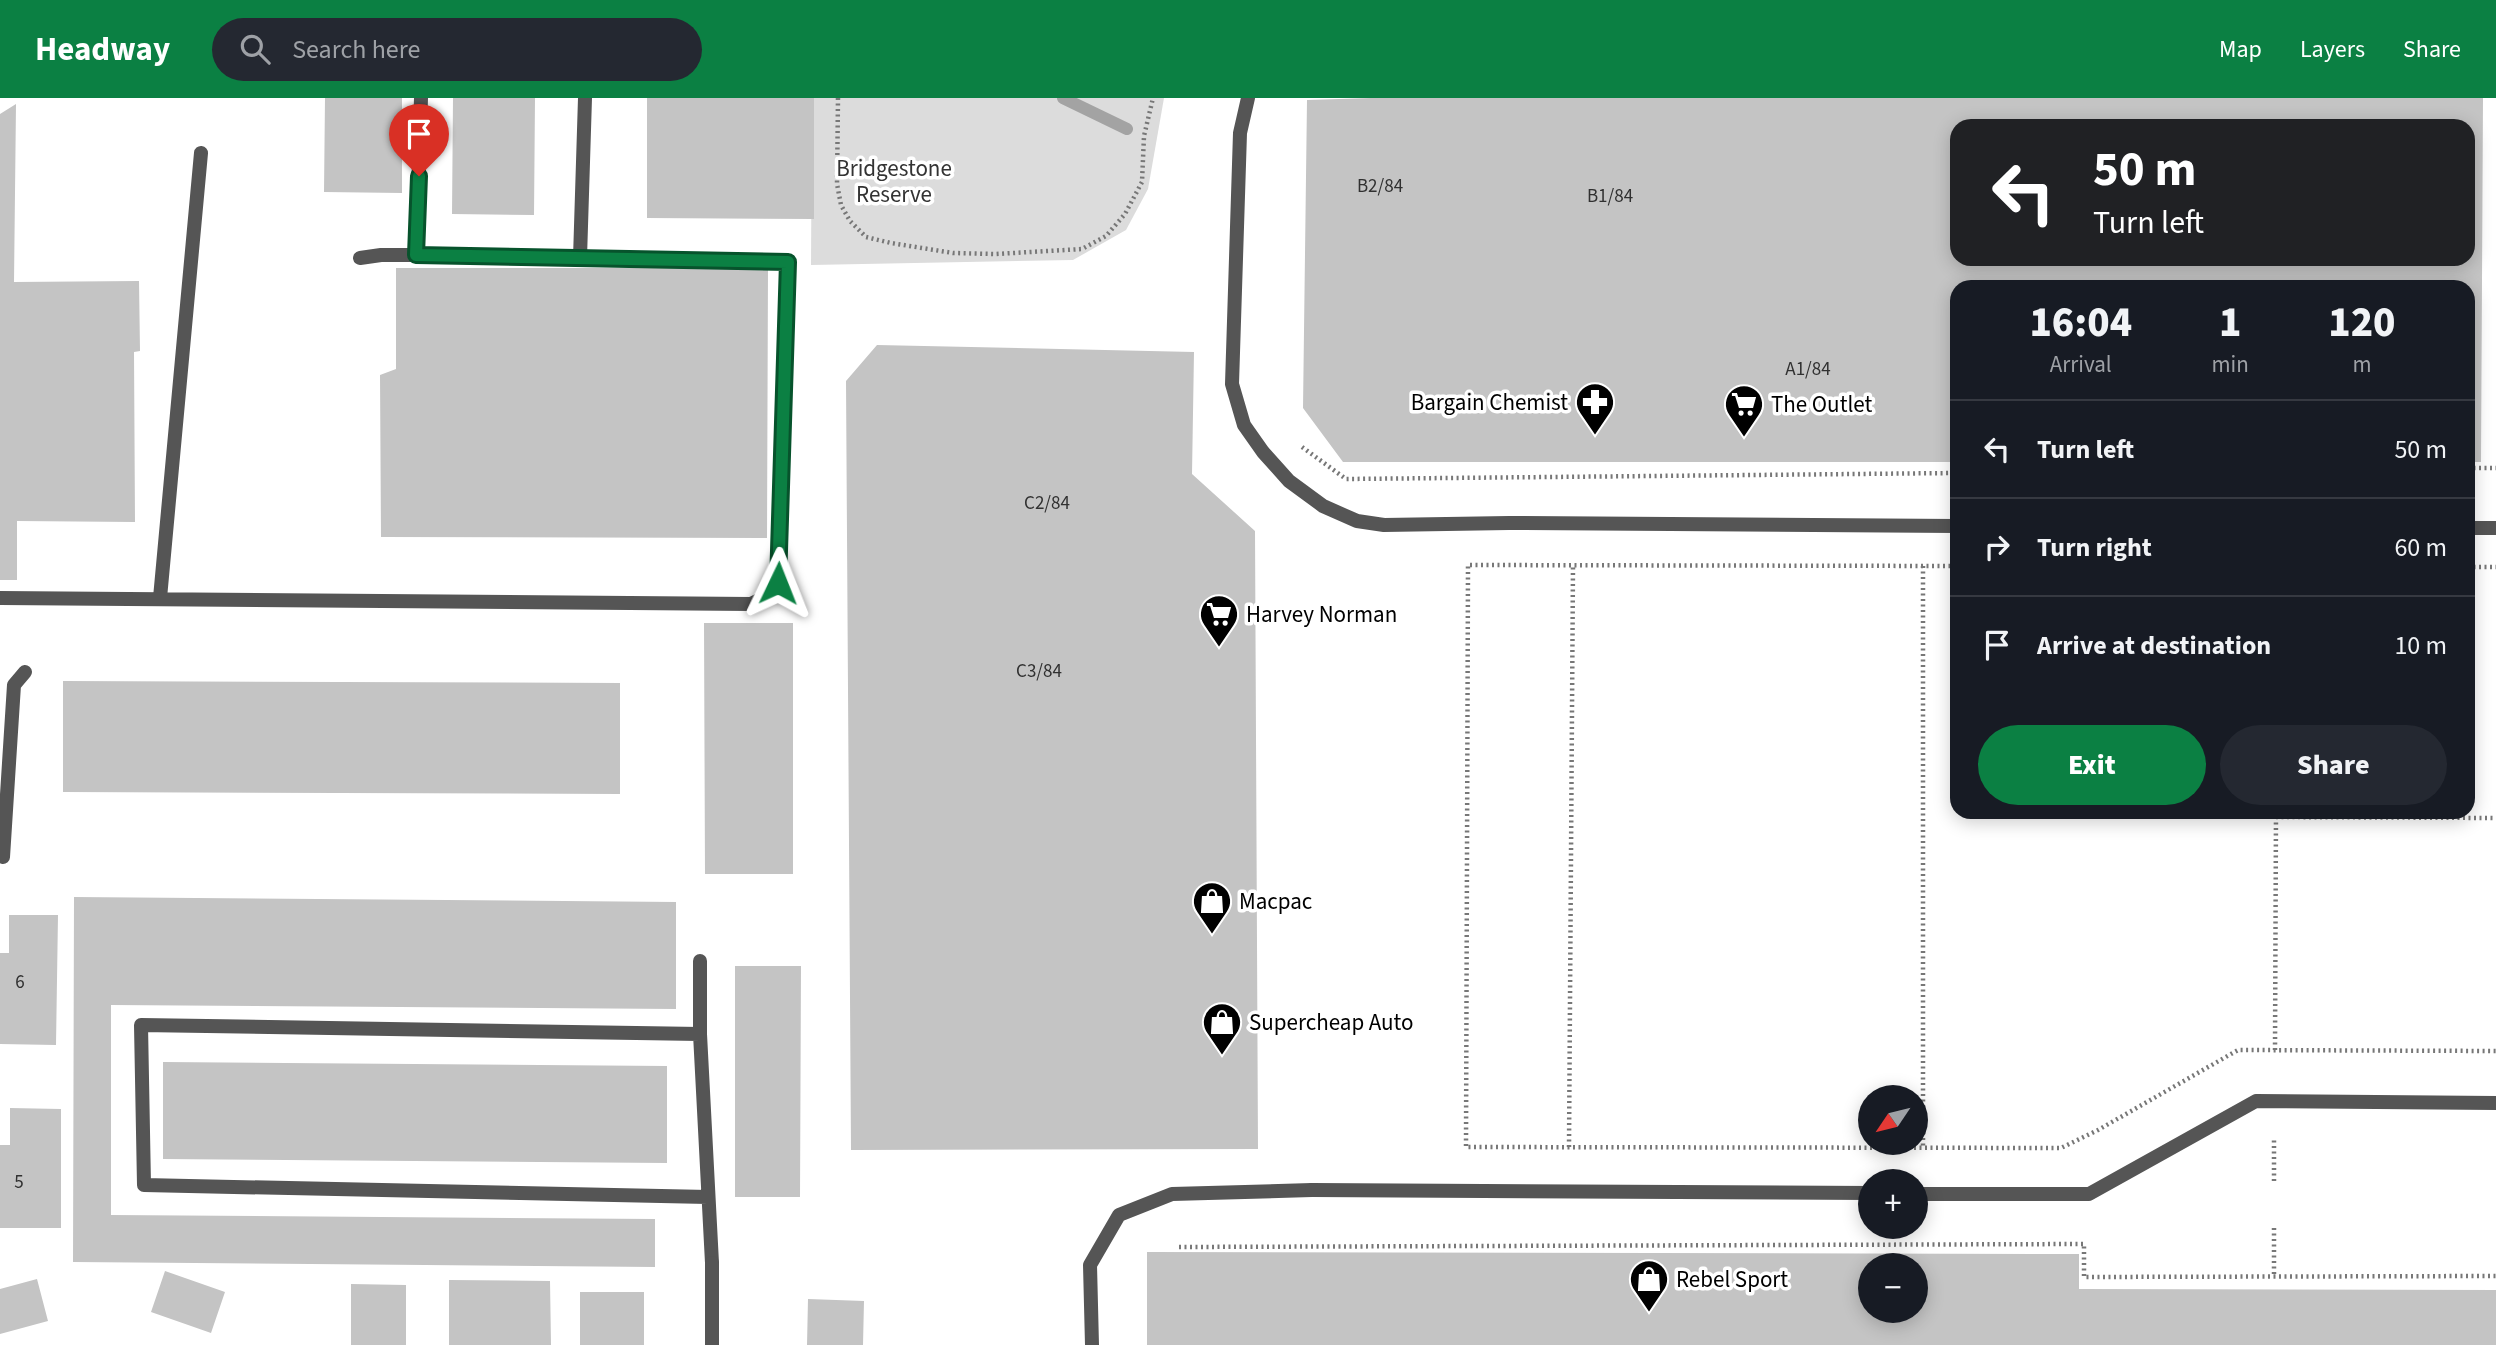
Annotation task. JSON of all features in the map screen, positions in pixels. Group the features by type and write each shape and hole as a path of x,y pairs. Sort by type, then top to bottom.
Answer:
{"street":[{"path":"416,255 421,98"},
{"path":"580,258 585,98"},
{"path":"1248,98 1240,133 1232,384 1244,425 1263,452 1289,481 1323,506 1357,521 1384,525 1508,523 1950,526"},
{"path":"160,598 201,153"},
{"path":"0,598 751,604 765,597 778,583 788,262 416,255 360,258"},
{"path":"2475,528 2496,528"},
{"path":"3,857 14,685 25,672"},
{"path":"700,961 700,1034 712,1263 712,1345"},
{"path":"700,1034 141,1025 144,1185 708,1197"},
{"path":"1928,1194 2089,1194 2256,1101 2496,1103"},
{"path":"1092,1345 1090,1265 1119,1215 1172,1194 1312,1190 1858,1193"}],"path":[{"path":"838,98 837,184 841,205 850,221 866,237 953,253 996,254 1082,249 1106,236 1125,214 1142,181 1144,136 1153,98"},
{"path":"1293,441 1346,479 1950,473"},
{"path":"2475,468 2496,468"},
{"path":"1858,1148 1466,1147 1468,565 1950,566"},
{"path":"1570,1147 1573,565"},
{"path":"1923,566 1923,1085"},
{"path":"2475,567 2496,567"},
{"path":"2475,818 2496,818"},
{"path":"2275,1050 2276,819"},
{"path":"1928,1148 2061,1148 2098,1130 2238,1050 2496,1051"},
{"path":"2274,1137 2274,1181"},
{"path":"2274,1228 2274,1277"},
{"path":"1179,1247 2084,1244 2084,1277 2496,1276"}],"green space":[{"name":"Bridgestone Reserve","path":"812,98 1164,98 1148,189 1126,230 1073,260 811,265"}],"building":[{"path":"325,98 402,98 402,193 324,192"},
{"path":"453,98 535,98 534,215 452,214"},
{"path":"647,98 814,98 814,219 647,218"},
{"path":"2483,98 2481,462 2475,462 2475,280 1950,280 1950,462 1343,462 1303,408 1307,100"},
{"path":"16,104 14,282 139,281 140,351 134,352 135,522 17,521 17,580 0,580 0,114"},
{"path":"396,268 768,268 767,538 381,537 380,375 396,369"},
{"path":"877,345 1194,352 1192,474 1255,531 1258,1149 851,1150 846,381"},
{"path":"704,623 793,623 793,874 705,874"},
{"path":"63,681 620,683 620,794 63,792"},
{"path":"74,897 676,902 676,1009 111,1005 111,1215 655,1219 655,1267 73,1262"},
{"path":"9,915 58,915 56,1045 0,1044 0,953 9,953"},
{"path":"735,966 801,966 800,1197 735,1197"},
{"path":"163,1062 667,1066 667,1163 163,1159"},
{"path":"10,1108 61,1109 61,1228 0,1228 0,1145 10,1145"},
{"path":"1147,1252 1858,1254 1858,1323 1928,1323 1928,1254 2079,1254 2079,1289 2496,1290 2496,1345 1147,1345"},
{"path":"165,1271 225,1292 211,1333 151,1312"},
{"path":"37,1279 48,1321 0,1334 0,1289"},
{"path":"449,1280 550,1281 551,1345 449,1345"},
{"path":"351,1284 406,1285 406,1345 351,1345"},
{"path":"580,1292 644,1292 644,1345 580,1345"},
{"path":"808,1299 864,1301 863,1345 807,1345"}],"waterway":[{"path":"1063,98 1127,129"}],"place":[{"name":"Bargain Chemist","path":"1595,436"},
{"name":"The Outlet","path":"1744,438"},
{"name":"Harvey Norman","path":"1219,648"},
{"name":"Macpac","path":"1212,935"},
{"name":"Supercheap Auto","path":"1222,1056"},
{"name":"Rebel Sport","path":"1649,1313"}],"route":[{"path":"419,176 416,255 788,262 778,583"}]}
